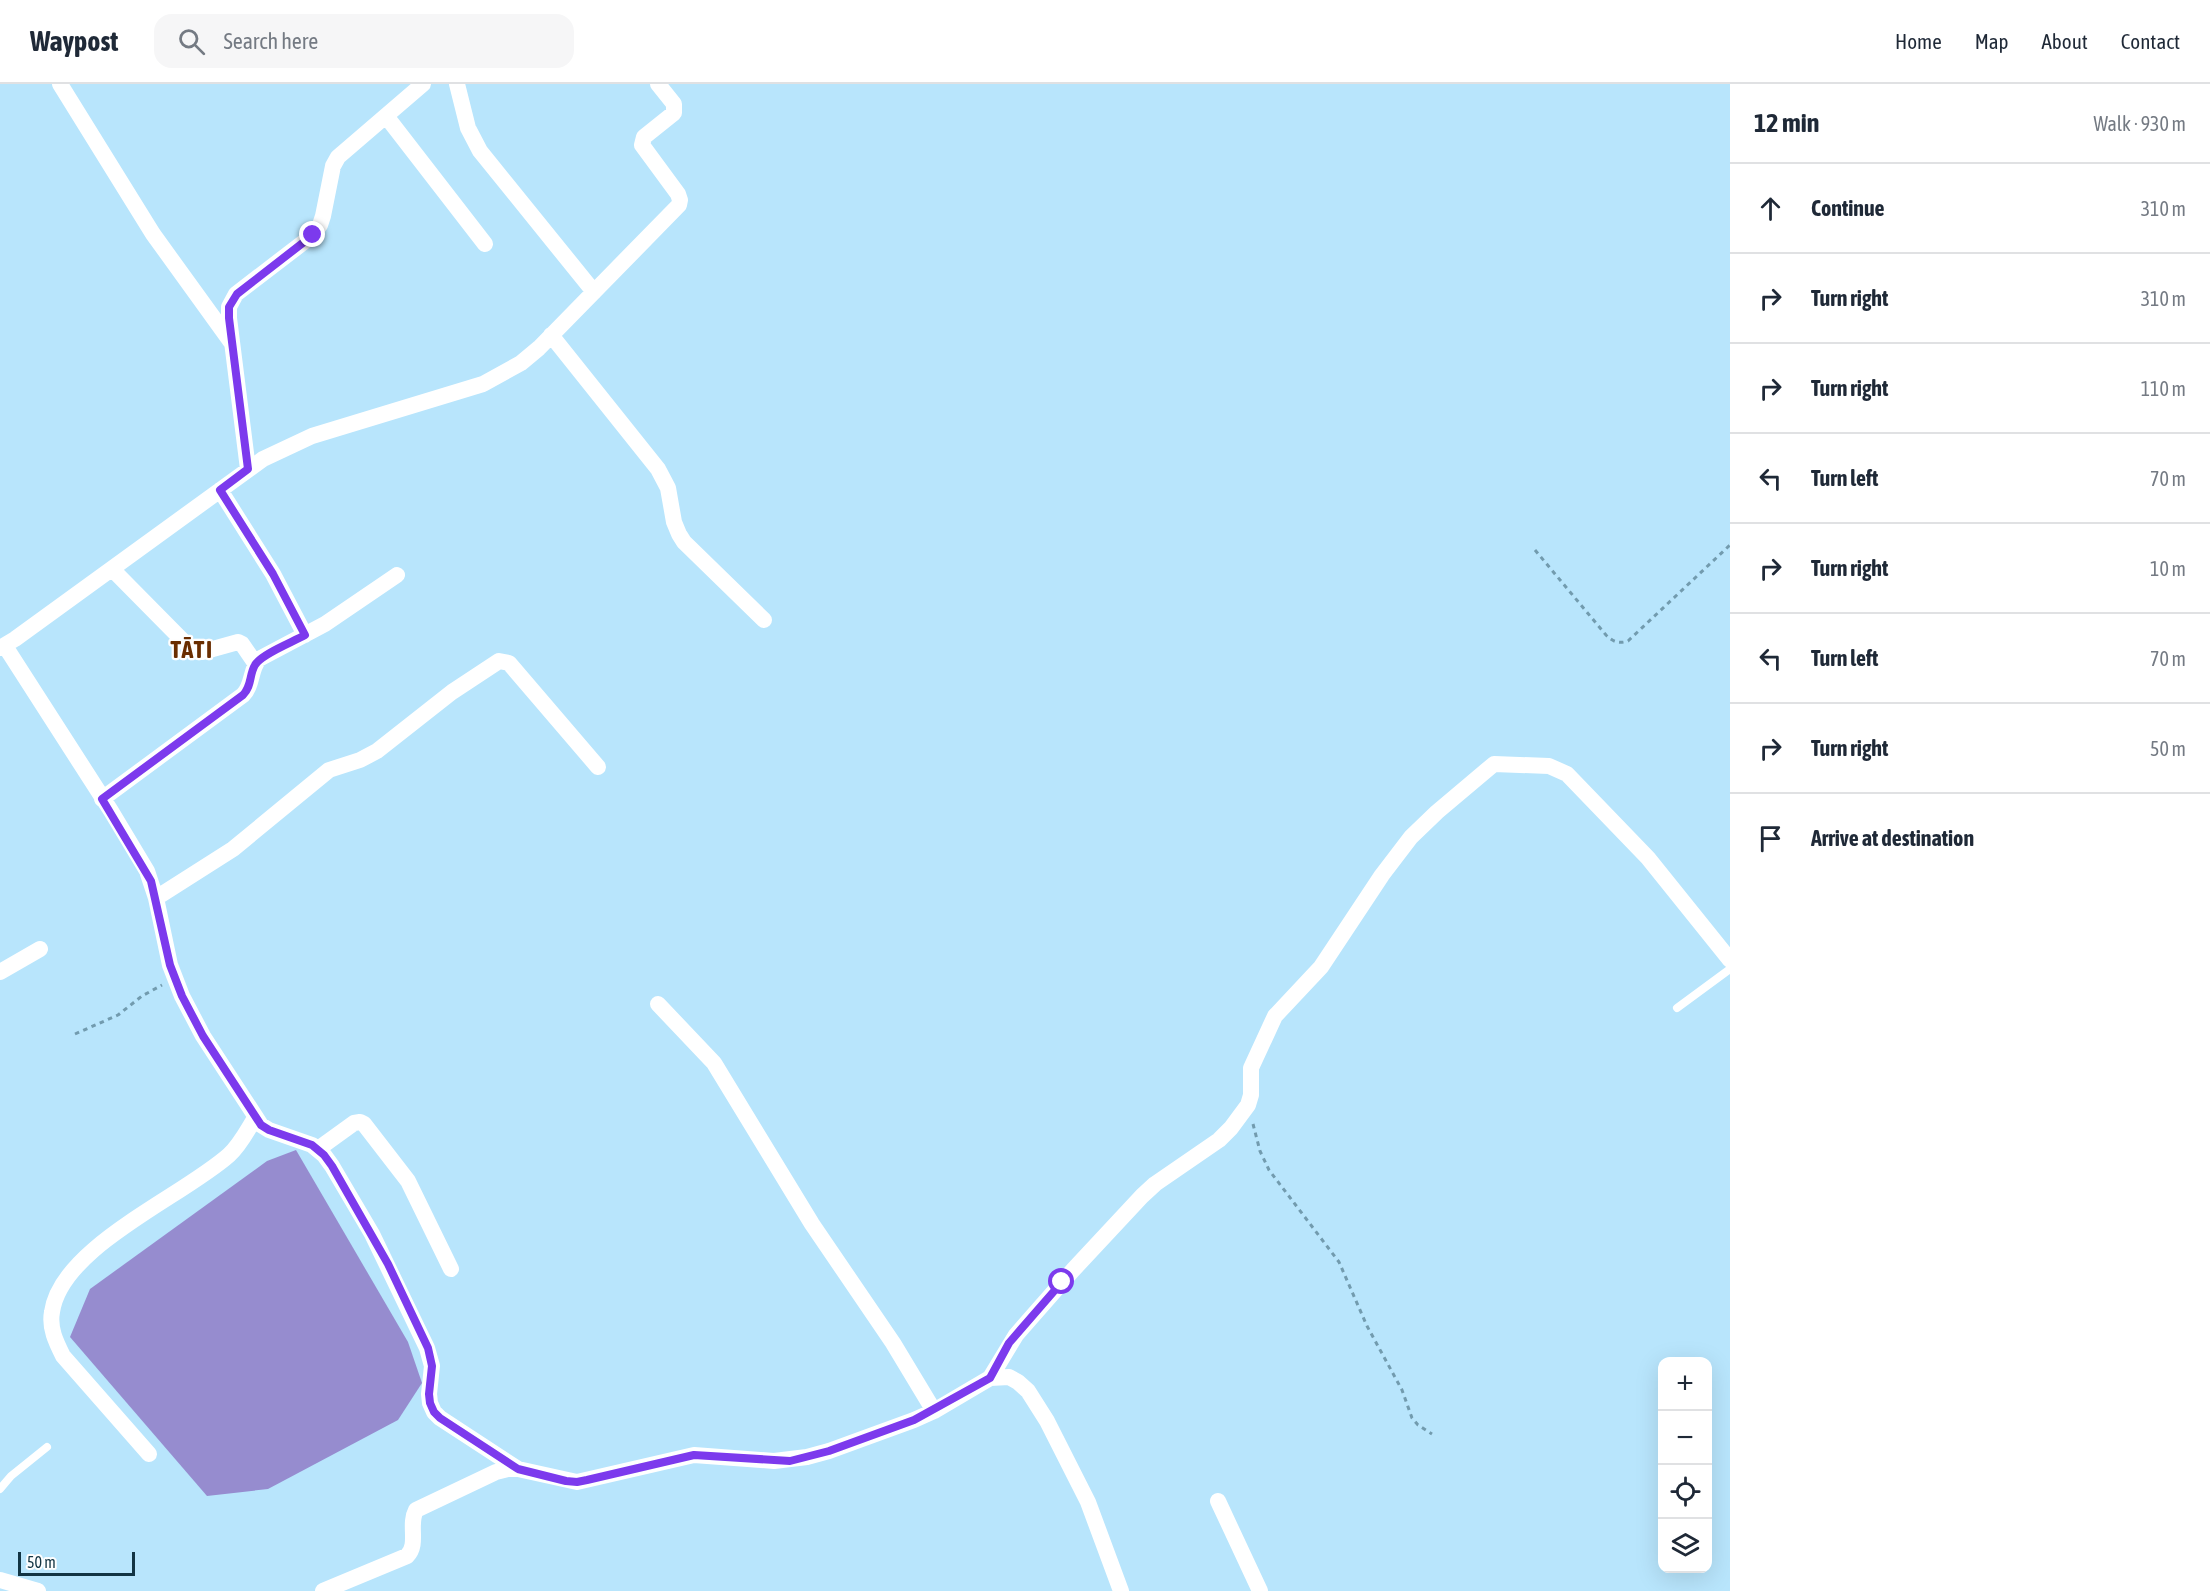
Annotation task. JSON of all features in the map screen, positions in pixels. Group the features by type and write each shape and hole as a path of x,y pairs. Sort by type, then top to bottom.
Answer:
{"street":[{"path":"60,84 158,242 232,343"},
{"path":"248,469 229,318 231,301 313,235 323,216 333,166 338,157 423,84"},
{"path":"457,84 468,128 480,151 594,292"},
{"path":"518,1469 434,1412 429,1394 432,1366 428,1348 372,1234 332,1166 318,1149 269,1130 255,1118 203,1036 175,979 156,898 147,871 2,647 264,459 312,436 483,384 520,363 679,205 678,194 642,145 644,137 674,113 674,105 658,84"},
{"path":"386,116 485,244"},
{"path":"550,335 658,469 668,488 674,522 684,542 764,620"},
{"path":"220,490 273,574 305,635"},
{"path":"112,568 193,651 202,652 238,642 255,663"},
{"path":"102,799 243,695 250,684 255,663 259,659 344,612 397,575"},
{"path":"156,898 233,849 329,770 377,752 452,692 499,661 509,663 598,767"},
{"path":"990,1378 1016,1335 1149,1189 1226,1134 1248,1105 1251,1095 1251,1068 1275,1016 1321,967 1382,875 1411,837 1494,764 1549,766 1567,774 1648,858 1730,960"},
{"path":"0,972 40,949"},
{"path":"658,1004 714,1063 812,1224 893,1343 934,1411"},
{"path":"149,1454 63,1356 54,1339 51,1312 59,1289 74,1269 102,1243 231,1154 255,1118"},
{"path":"318,1149 354,1123 364,1124 408,1181 450,1269"},
{"path":"323,1591 411,1553 414,1513 420,1507 496,1472 518,1469 577,1482 694,1455 790,1461 829,1451 894,1429 934,1411 990,1378 1009,1377 1028,1391 1047,1420 1088,1502 1121,1591"},
{"path":"1218,1501 1260,1591"},
{"path":"0,1580 38,1591"}],"lane":[{"path":"1677,1008 1730,969"},
{"path":"0,1489 11,1476 46,1447"}],"path":[{"path":"1534,550 1606,635 1612,641 1621,643 1628,641 1730,545"},
{"path":"75,1034 118,1015 142,996 175,979"},
{"path":"1248,1105 1263,1160 1339,1262 1367,1326 1402,1390 1412,1418 1432,1434"}],"shaded area":[{"path":"296,1150 408,1342 422,1383 398,1420 268,1489 207,1496 70,1337 90,1289 267,1161"}],"district":[{"name":"TĀTI","path":"192,649"}],"route":[{"path":"313,235 231,301 229,318 248,469 220,490 273,574 305,635 259,659 255,663 247,691 243,695 102,799 147,871 156,898 170,965 182,996 203,1036 261,1125 312,1145 324,1155 372,1234 428,1348 432,1366 429,1394 434,1412 518,1469 566,1481 587,1480 694,1455 790,1461 829,1451 894,1429 934,1411 990,1378 1009,1343 1062,1282"}]}
